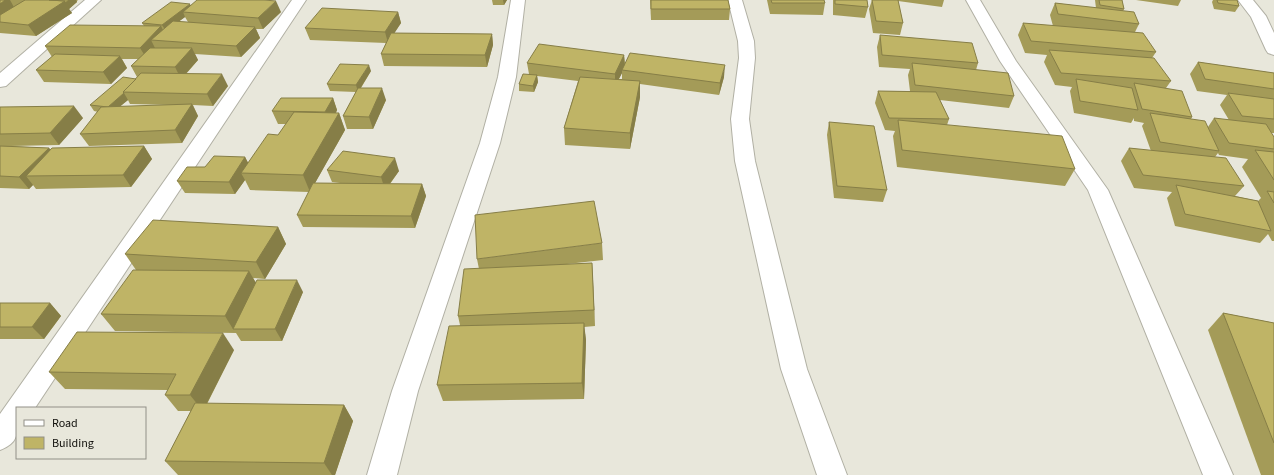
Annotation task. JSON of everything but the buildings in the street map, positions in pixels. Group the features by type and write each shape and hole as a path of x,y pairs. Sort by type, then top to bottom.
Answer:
{"street":[{"path":"3,76 94,0"},
{"path":"21,407 299,0"},
{"path":"382,475 406,391 490,143 507,77 518,0"},
{"path":"735,0 746,41 747,58 740,119 745,161 794,369 832,475"},
{"path":"973,0 985,18 1007,60 1070,147 1098,190 1218,475"},
{"path":"1245,0 1258,16 1273,47"},
{"path":"0,437 16,413"}]}
